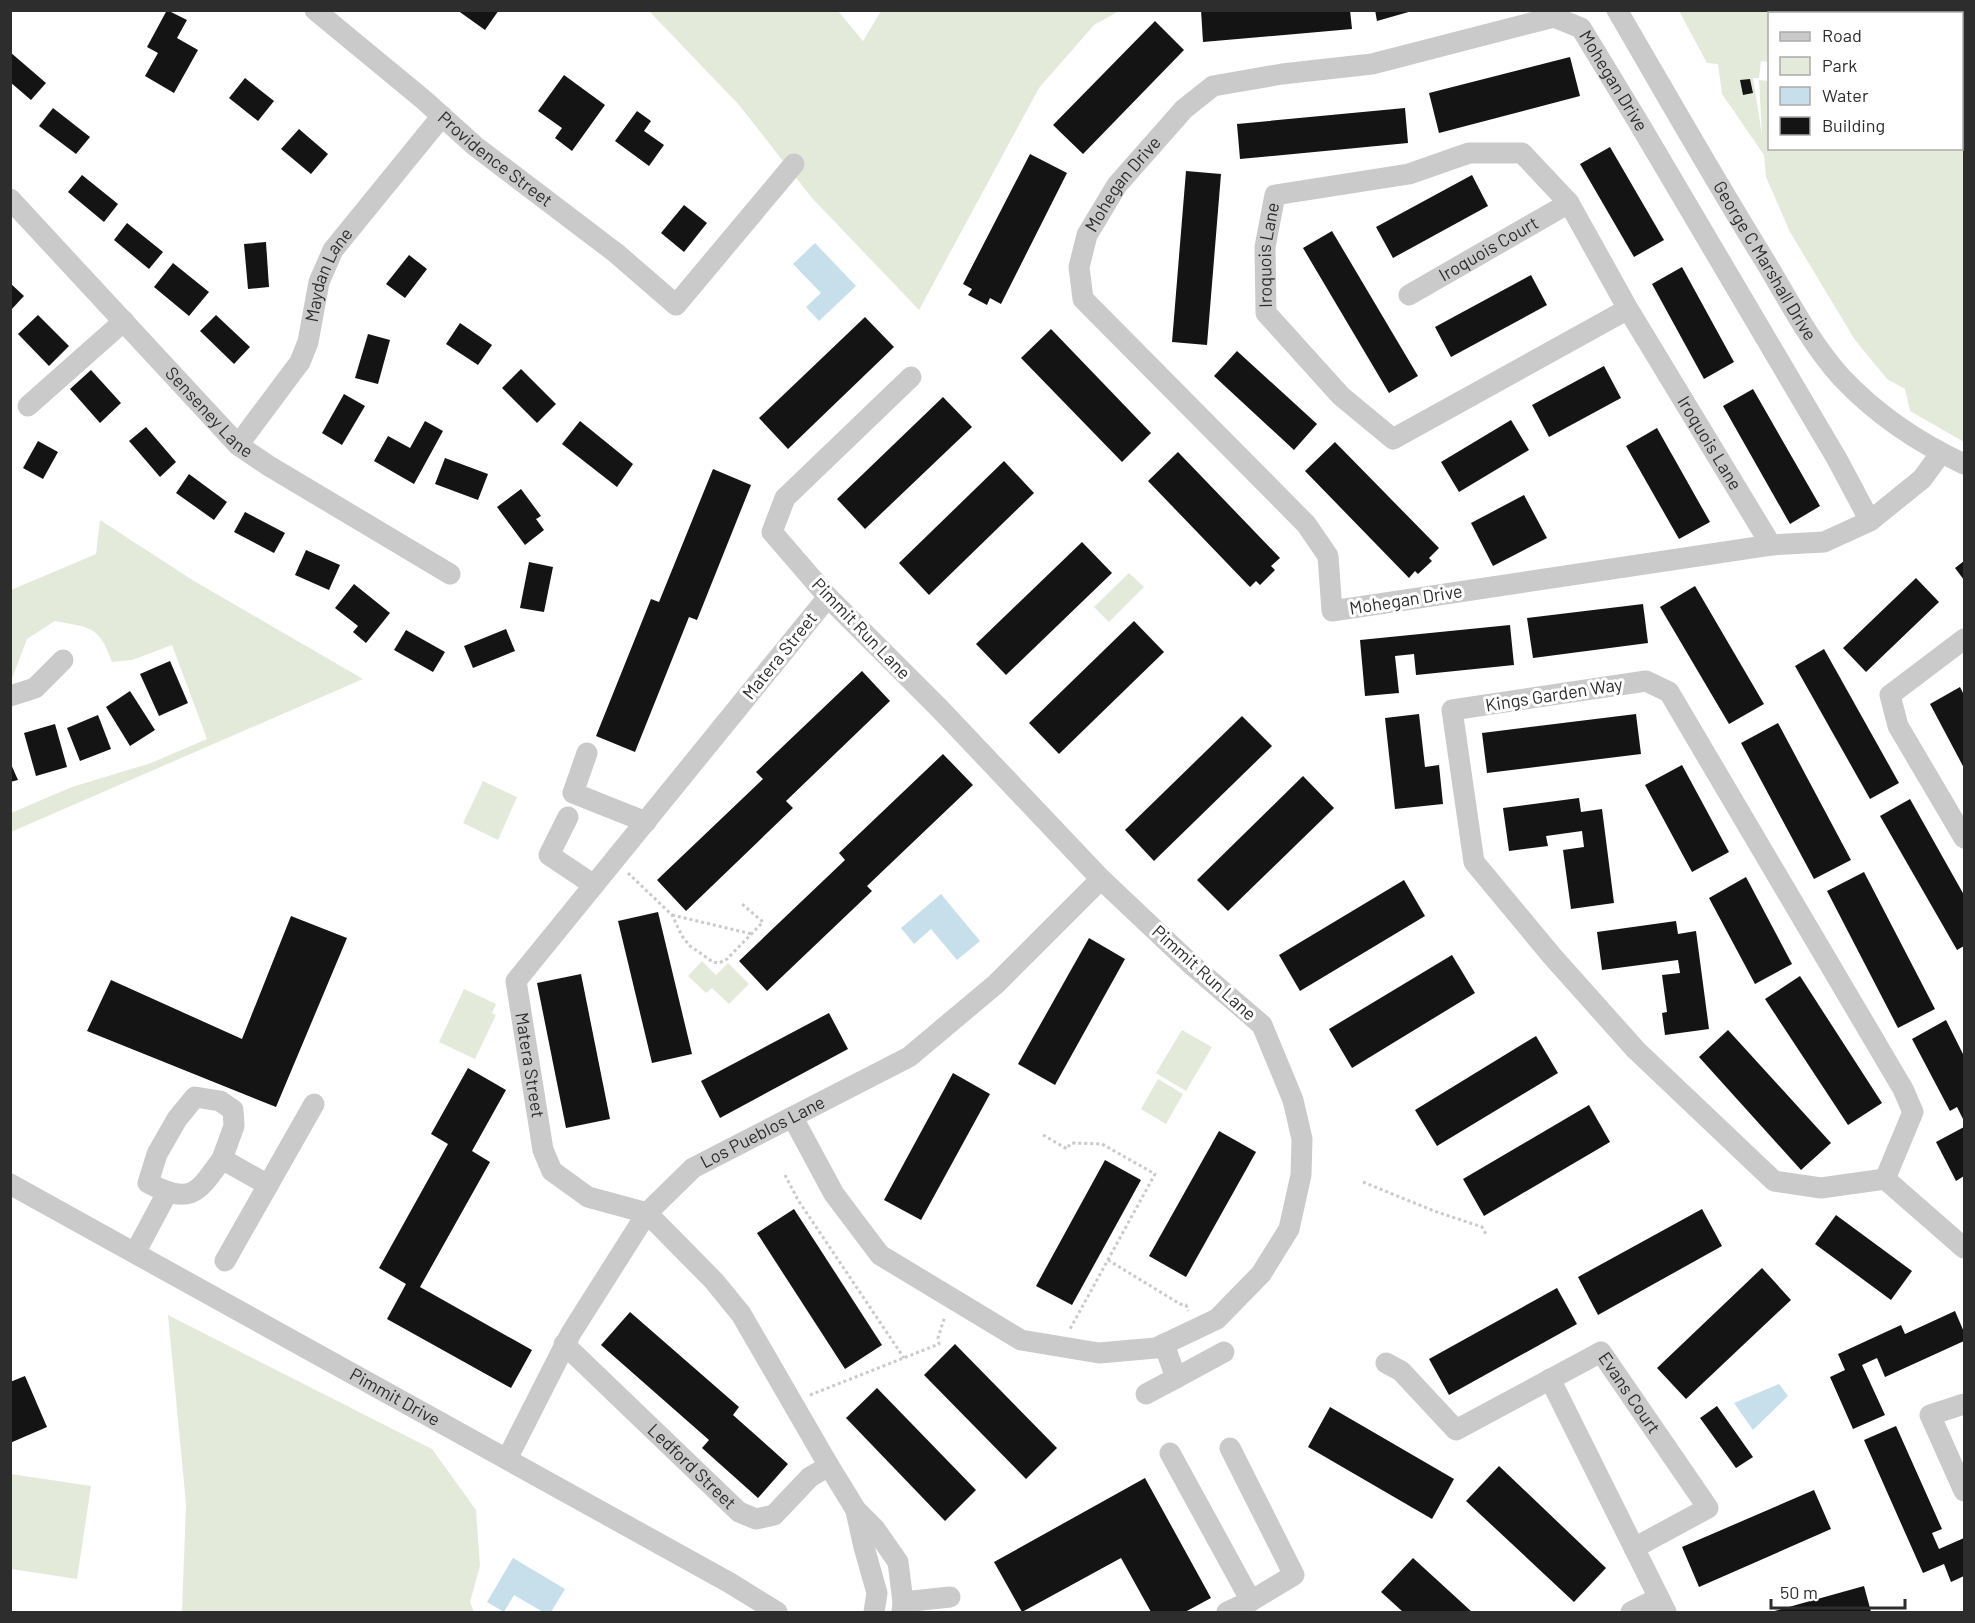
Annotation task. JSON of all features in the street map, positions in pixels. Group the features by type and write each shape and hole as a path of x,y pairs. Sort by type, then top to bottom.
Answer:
{"street":[{"name":"Providence Street","path":"315,10 475,146 616,253 676,305 794,164"},
{"name":"George C Marshall Drive","path":"1617,10 1753,243 1817,347 1842,378 1870,405 1901,429 1941,453 1965,464"},
{"name":"Mohegan Drive","path":"1870,521 1837,459 1581,28 1554,17 1372,64 1282,74 1213,86 1184,109 1117,185 1087,235 1079,267 1083,299 1306,524 1328,556 1332,611 1771,545 1824,542 1870,521 1922,479 1941,453"},
{"name":"Maydan Lane","path":"238,445 300,362 308,342 319,282 333,250 442,116"},
{"name":"Iroquois Lane","path":"1628,309 1393,439 1341,396 1266,313 1265,247 1275,195 1409,174 1469,153 1522,153 1569,203 1628,309 1771,545"},
{"name":"Senseney Lane","path":"10,199 238,445 269,466 450,574"},
{"name":"Iroquois Court","path":"1408,295 1569,203"},
{"path":"28,406 124,321"},
{"name":"Pimmit Run Lane","path":"792,1118 834,1194 880,1255 1021,1340 1099,1353 1156,1348 1217,1318 1261,1274 1289,1229 1301,1175 1302,1139 1293,1100 1262,1024 1192,965 1101,879 940,709 828,597 771,532 785,498 911,377"},
{"name":"Matera Street","path":"647,1213 588,1197 552,1171 543,1150 516,981 828,597"},
{"path":"1965,639 1890,695 1898,726 1965,838"},
{"path":"10,696 35,688 63,660"},
{"name":"Kings Garden Way","path":"1646,681 1669,692 1910,1104 1913,1112 1885,1179 1821,1188 1774,1181 1636,1050 1552,956 1474,862 1452,711 1646,681"},
{"path":"587,753 573,793 646,822"},
{"path":"568,816 549,855 594,885"},
{"name":"Los Pueblos Lane","path":"507,1460 564,1344 647,1213 693,1168 909,1057 996,984 1101,879"},
{"path":"195,1097 220,1101 233,1110 234,1126 222,1159 201,1187 183,1196 167,1193 148,1183 157,1154 177,1119 195,1097"},
{"path":"225,1261 314,1104"},
{"path":"222,1159 268,1185"},
{"path":"1885,1179 1962,1239"},
{"name":"Pimmit Drive","path":"10,1184 730,1582 777,1612"},
{"path":"135,1253 167,1193"},
{"path":"647,1213 714,1281 741,1314 856,1510 875,1529 898,1562 902,1607 950,1597"},
{"name":"Ledford Street","path":"564,1344 739,1512 756,1519 774,1515 810,1477 829,1467"},
{"path":"1164,1344 1176,1378"},
{"path":"1146,1394 1224,1352"},
{"name":"Evans Court","path":"1550,1379 1601,1352 1708,1508 1634,1548"},
{"path":"1386,1363 1401,1371 1456,1430 1550,1379 1663,1605 1631,1612"},
{"path":"1965,1404 1930,1415 1965,1491"},
{"path":"1227,1612 1251,1601 1294,1575 1230,1448"},
{"path":"1170,1454 1251,1601"},
{"path":"856,1510 864,1548 878,1593 874,1612"}],"path":[{"path":"614,861 672,915 682,936 690,946 713,962 719,963 727,959 764,922 742,904"},
{"path":"672,915 752,934"},
{"path":"1043,1135 1067,1149 1070,1144 1074,1143 1102,1144 1155,1174 1065,1338 1064,1347"},
{"path":"785,1175 798,1200 904,1358"},
{"path":"1363,1182 1434,1211 1482,1227 1487,1236"},
{"path":"1108,1260 1180,1304 1186,1305 1192,1331"},
{"path":"792,1401 939,1344 940,1327 952,1299"}],"green space":[{"path":"649,11 838,11 863,41 881,11 1119,11 1094,25 1039,88 919,310 812,198 739,105"},
{"path":"1679,11 1964,11 1964,77 1963,12 1768,12 1768,62 1761,61 1759,78 1753,78 1762,135 1759,80 1768,81 1768,150 1963,150 1964,97 1964,442 1910,411 1905,389 1887,379 1855,340 1790,232 1766,177 1764,155 1722,94 1718,64 1707,63"},
{"path":"100,520 194,581 363,679 11,832 11,813 72,787 151,763 207,739 172,645 132,660 112,662 103,641 92,630 55,621 27,639 11,681 11,590 96,554"},
{"path":"1129,573 1144,587 1109,622 1094,607"},
{"path":"483,781 517,797 498,840 463,823"},
{"path":"702,961 716,975 728,963 749,984 729,1004 712,988 706,993 688,976"},
{"path":"464,989 496,1004 492,1013 496,1015 475,1059 439,1042"},
{"path":"1182,1030 1212,1047 1186,1091 1156,1073"},
{"path":"1158,1079 1183,1094 1166,1124 1141,1109"},
{"path":"168,1315 432,1449 476,1510 480,1566 470,1602 474,1612 182,1612 186,1504"},
{"path":"11,1474 91,1486 77,1579 11,1569"}],"water":[{"path":"815,243 856,286 819,321 806,307 821,293 793,264"},
{"path":"941,894 980,941 957,960 931,929 914,944 901,928"},
{"path":"1779,1384 1788,1396 1753,1430 1734,1403"},
{"path":"513,1558 565,1589 551,1612 543,1612 514,1595 504,1612 487,1602"}],"building":[{"path":"167,10 187,20 177,38 198,50 174,93 145,76 158,53 147,47"},
{"path":"457,10 499,10 485,30"},
{"path":"1201,10 1350,10 1352,29 1203,42"},
{"path":"1375,10 1412,10 1412,11 1377,21"},
{"path":"1155,21 1184,50 1083,154 1053,125"},
{"path":"10,52 46,83 31,100 10,82"},
{"path":"1570,57 1580,96 1439,133 1429,93"},
{"path":"564,75 605,105 572,151 555,138 562,128 538,111"},
{"path":"245,78 274,101 258,121 229,98"},
{"path":"1750,79 1753,93 1743,95 1740,80"},
{"path":"53,108 90,137 76,154 39,126"},
{"path":"1405,108 1408,143 1240,159 1237,124"},
{"path":"637,111 651,121 644,131 664,145 649,166 615,141"},
{"path":"299,129 328,154 311,174 281,149"},
{"path":"1610,147 1664,240 1634,257 1580,164"},
{"path":"1030,154 1067,173 1001,304 990,298 987,305 968,295 972,289 963,284"},
{"path":"1186,171 1221,174 1207,345 1172,342"},
{"path":"82,175 118,204 104,222 68,192"},
{"path":"1472,175 1488,206 1393,258 1376,227"},
{"path":"684,205 707,223 684,252 661,233"},
{"path":"127,223 163,252 149,269 114,240"},
{"path":"1332,231 1418,376 1389,393 1303,248"},
{"path":"266,242 269,287 248,289 244,244"},
{"path":"409,255 427,269 405,298 386,284"},
{"path":"173,263 209,292 189,316 154,287"},
{"path":"1682,267 1734,362 1704,379 1652,284"},
{"path":"1531,275 1547,305 1451,357 1435,327"},
{"path":"10,283 24,296 10,311"},
{"path":"38,315 69,346 49,366 18,334"},
{"path":"216,315 250,347 234,364 200,331"},
{"path":"865,317 894,347 788,449 759,418"},
{"path":"460,323 492,345 478,365 446,344"},
{"path":"1051,329 1151,433 1122,462 1021,358"},
{"path":"368,334 390,340 378,384 355,378"},
{"path":"1237,351 1317,424 1294,450 1214,376"},
{"path":"1604,366 1621,398 1549,437 1532,405"},
{"path":"521,369 556,404 537,423 502,388"},
{"path":"91,370 121,403 100,423 70,389"},
{"path":"1753,389 1820,506 1790,524 1723,406"},
{"path":"344,394 365,406 342,445 322,433"},
{"path":"943,397 972,427 865,529 837,499"},
{"path":"1511,420 1529,450 1459,492 1441,462"},
{"path":"425,421 443,431 414,484 374,461 388,436 410,448"},
{"path":"580,421 633,464 617,487 562,444"},
{"path":"146,427 176,462 160,477 129,441"},
{"path":"1657,428 1710,522 1679,539 1626,446"},
{"path":"38,441 58,452 43,479 23,468"},
{"path":"1335,442 1439,548 1429,558 1432,561 1418,574 1415,571 1409,578 1305,471"},
{"path":"1178,452 1280,558 1271,566 1275,570 1260,585 1256,581 1250,587 1148,481"},
{"path":"445,458 488,474 478,500 435,484"},
{"path":"1004,461 1034,493 929,595 899,563"},
{"path":"713,469 751,485 697,620 689,617 635,752 596,736 651,599 659,602"},
{"path":"189,474 227,502 214,520 176,493"},
{"path":"521,489 541,516 536,519 544,530 525,545 497,507"},
{"path":"1524,495 1547,538 1493,566 1471,523"},
{"path":"245,512 285,533 274,553 234,532"},
{"path":"1082,542 1112,573 1006,675 976,644"},
{"path":"306,550 340,565 329,590 295,575"},
{"path":"1964,561 1964,580 1955,568"},
{"path":"529,562 553,567 544,612 520,608"},
{"path":"1916,578 1939,602 1866,672 1843,648"},
{"path":"354,584 390,613 366,643 353,632 358,626 335,608"},
{"path":"1695,586 1764,704 1729,724 1660,607"},
{"path":"1643,604 1648,643 1533,658 1527,618"},
{"path":"1134,621 1164,652 1059,754 1029,723"},
{"path":"1510,625 1514,665 1416,675 1414,654 1395,656 1399,693 1365,696 1360,640"},
{"path":"506,629 515,651 473,668 464,646"},
{"path":"406,630 445,652 433,672 394,650"},
{"path":"1824,649 1899,783 1870,799 1795,666"},
{"path":"170,661 188,703 159,716 140,674"},
{"path":"862,671 890,701 786,801 793,808 686,911 657,880 763,779 756,772"},
{"path":"1960,687 1964,695 1964,768 1930,704"},
{"path":"130,691 155,730 130,746 106,707"},
{"path":"1419,714 1425,767 1439,765 1443,804 1395,809 1385,718"},
{"path":"1636,714 1641,754 1487,773 1482,733"},
{"path":"98,715 111,749 80,761 67,728"},
{"path":"1242,716 1272,746 1154,861 1125,830"},
{"path":"1778,723 1851,860 1814,879 1741,743"},
{"path":"55,724 67,767 36,776 24,733"},
{"path":"943,754 973,785 867,886 872,891 767,991 739,961 845,860 839,853"},
{"path":"10,762 18,780 10,782"},
{"path":"1682,765 1729,852 1692,872 1645,785"},
{"path":"1303,776 1334,808 1228,911 1197,880"},
{"path":"1579,798 1581,812 1602,809 1614,903 1571,909 1563,850 1584,847 1582,831 1546,836 1548,846 1509,851 1503,808"},
{"path":"1910,799 1964,895 1964,946 1957,950 1880,816"},
{"path":"1864,872 1935,1009 1898,1028 1827,891"},
{"path":"1746,877 1792,964 1755,984 1709,898"},
{"path":"1404,880 1425,916 1300,991 1279,955"},
{"path":"658,912 692,1054 652,1063 618,921"},
{"path":"291,916 347,938 276,1107 87,1031 111,980 242,1039"},
{"path":"1676,921 1678,934 1696,931 1709,1029 1665,1035 1662,1013 1667,1012 1662,975 1680,973 1678,960 1602,970 1597,932"},
{"path":"1089,938 1125,959 1055,1085 1018,1064"},
{"path":"1452,955 1475,993 1352,1068 1329,1029"},
{"path":"581,974 610,1119 566,1128 537,983"},
{"path":"1800,976 1882,1103 1848,1125 1765,999"},
{"path":"829,1013 848,1049 720,1118 701,1081"},
{"path":"1946,1020 1964,1056 1964,1121 1957,1107 1950,1111 1912,1039"},
{"path":"1728,1030 1831,1143 1801,1170 1699,1057"},
{"path":"1536,1036 1558,1073 1437,1146 1415,1110"},
{"path":"468,1068 506,1090 472,1151 490,1162 420,1287 532,1350 511,1388 387,1319 406,1284 379,1268 448,1144 431,1134"},
{"path":"953,1073 990,1094 921,1220 884,1200"},
{"path":"1589,1105 1610,1142 1484,1216 1463,1179"},
{"path":"1964,1127 1964,1176 1956,1181 1936,1142"},
{"path":"1219,1131 1256,1152 1186,1277 1149,1256"},
{"path":"1105,1160 1141,1180 1072,1305 1036,1286"},
{"path":"794,1209 882,1345 845,1369 757,1233"},
{"path":"1702,1209 1722,1246 1598,1315 1578,1277"},
{"path":"1836,1215 1912,1271 1891,1300 1815,1244"},
{"path":"1762,1268 1791,1300 1686,1399 1657,1368"},
{"path":"1557,1288 1577,1324 1449,1395 1429,1359"},
{"path":"1955,1311 1964,1332 1964,1341 1885,1377 1877,1358 1862,1365 1885,1415 1853,1429 1830,1377 1845,1370 1838,1354 1901,1325 1905,1334"},
{"path":"630,1312 739,1407 733,1415 788,1464 758,1498 702,1448 709,1440 601,1345"},
{"path":"955,1344 1057,1448 1026,1479 924,1375"},
{"path":"25,1376 47,1427 10,1443 10,1382"},
{"path":"877,1388 976,1490 945,1521 846,1418"},
{"path":"1717,1406 1753,1457 1736,1468 1700,1418"},
{"path":"1330,1407 1454,1479 1432,1519 1308,1447"},
{"path":"1896,1426 1942,1529 1932,1533 1939,1549 1964,1538 1964,1576 1951,1582 1944,1564 1923,1573 1864,1440"},
{"path":"1499,1466 1606,1568 1574,1602 1466,1501"},
{"path":"1145,1478 1211,1598 1185,1612 1151,1612 1121,1558 1022,1612 994,1562"},
{"path":"1814,1490 1831,1529 1699,1587 1682,1547"},
{"path":"1413,1558 1472,1612 1403,1612 1381,1592"},
{"path":"1864,1586 1871,1612 1771,1612"}]}
